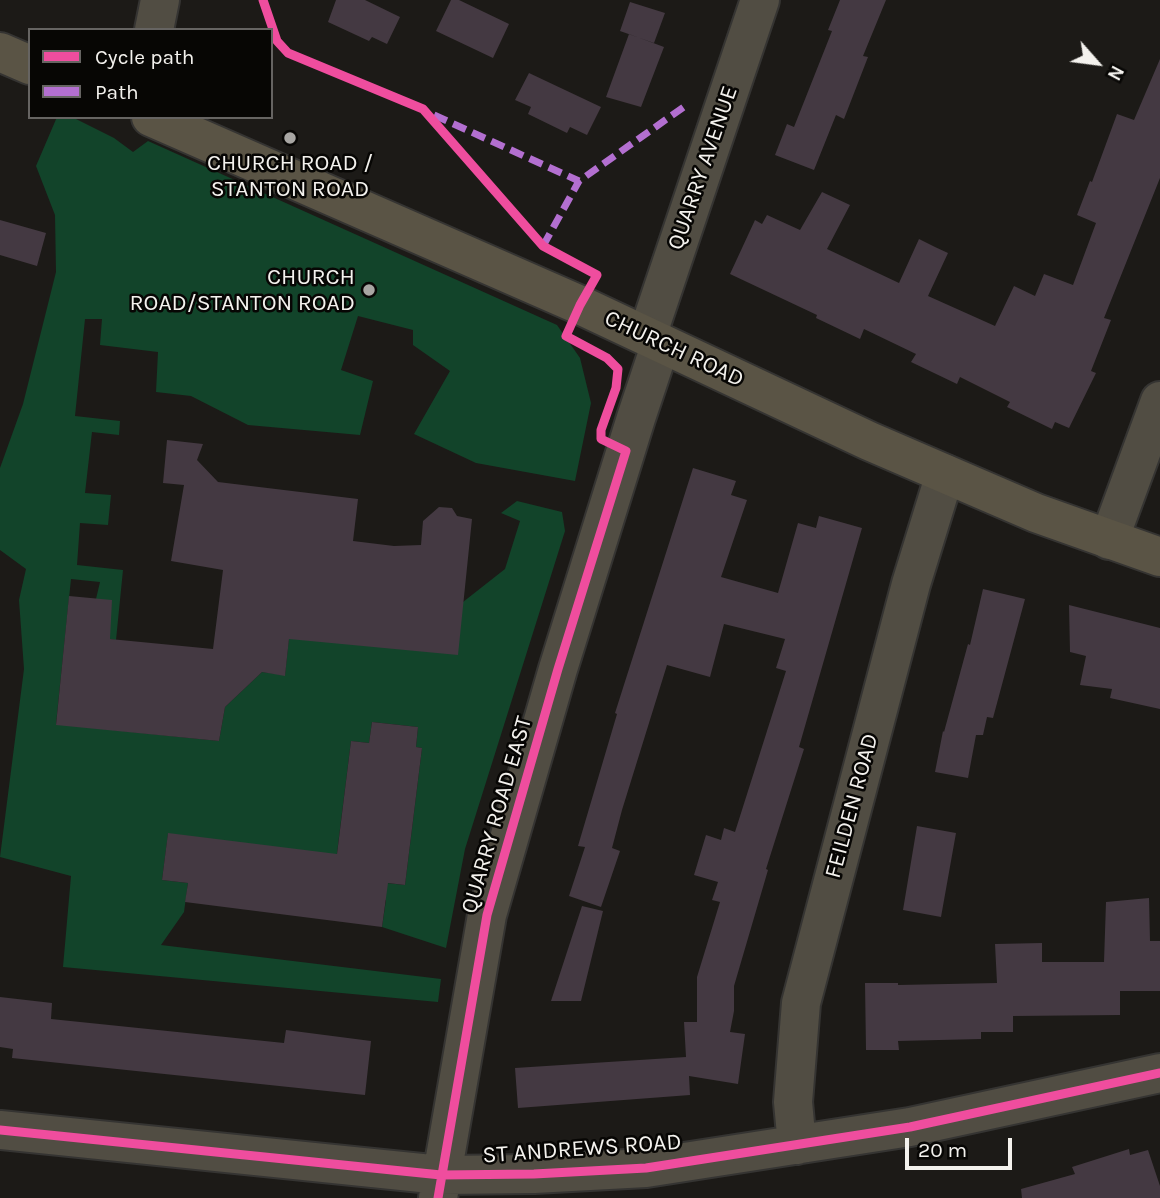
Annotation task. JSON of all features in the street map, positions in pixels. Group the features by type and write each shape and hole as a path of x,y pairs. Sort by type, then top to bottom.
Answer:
{"main road":[{"path":"0,52 28,64"},
{"name":"CHURCH ROAD","path":"156,119 654,339 945,474 1035,513 1160,558"}],"street":[{"path":"153,28 160,0"},
{"name":"QUARRY AVENUE","path":"654,339 760,0"},
{"name":"QUARRY ROAD EAST","path":"440,1187 487,915 558,669 636,418 654,339"},
{"path":"1109,540 1160,401"},
{"name":"FEILDEN ROAD","path":"797,1145 793,1102 801,1003 911,584 945,474"},
{"name":"ST ANDREWS ROAD","path":"0,1130 440,1187 534,1174 646,1168 797,1145 910,1127 1160,1073"}],"green space":[{"path":"56,119 76,119 114,138 133,152 148,141 557,325 580,358 591,403 575,481 476,463 414,434 450,371 413,345 413,330 358,316 341,370 373,381 360,435 248,425 191,396 156,392 158,352 100,345 102,319 85,319 75,416 120,421 119,435 92,432 85,493 111,495 108,525 80,523 77,565 123,570 116,640 110,639 96,599 100,582 71,579 56,724 219,741 225,707 262,672 285,675 289,638 463,602 505,569 520,521 501,513 517,501 562,512 565,531 465,849 446,948 382,927 386,900 356,896 358,880 405,885 422,748 416,747 418,727 372,722 369,743 351,741 336,861 168,834 162,880 188,883 184,912 161,945 441,979 438,1002 63,967 71,876 0,857 24,669 19,600 26,569 0,550 0,468 23,404 56,272 55,215 36,166"}],"building":[{"path":"336,0 365,0 400,17 387,44 372,37 369,41 328,22"},
{"path":"451,0 459,0 509,24 493,58 436,31"},
{"path":"840,0 886,0 863,56 868,57 844,119 836,115 814,170 775,155 787,124 794,127 832,31 828,30"},
{"path":"630,2 665,13 654,43 620,31"},
{"path":"629,34 664,47 641,107 606,97"},
{"path":"1160,59 1160,178 1104,318 1111,320 1091,371 1096,373 1069,428 1055,422 1052,429 1007,407 1010,402 960,377 957,384 911,362 916,354 864,329 860,339 816,318 817,315 730,274 755,220 762,224 767,215 800,230 822,192 850,205 827,249 899,283 919,239 948,253 928,296 995,326 1014,286 1035,296 1044,274 1073,285 1096,223 1077,215 1090,181 1092,182 1117,114 1134,120"},
{"path":"529,73 601,107 587,135 570,127 567,133 528,114 531,107 515,100"},
{"path":"0,220 46,233 37,266 0,255"},
{"path":"167,440 203,444 197,460 218,482 358,499 353,541 394,546 421,545 423,521 439,507 452,508 457,516 472,519 458,655 289,639 285,676 262,672 225,707 219,741 56,725 69,596 112,600 110,639 213,649 223,570 171,561 184,485 163,483"},
{"path":"693,468 736,481 731,495 747,500 721,577 778,593 798,523 816,528 819,516 862,528 799,747 804,749 766,869 768,870 734,986 734,1011 730,1032 745,1034 738,1084 689,1076 690,1095 518,1108 515,1068 686,1057 684,1022 697,1022 697,977 720,902 712,900 718,882 694,875 706,835 721,840 724,828 735,832 786,671 776,668 785,639 724,624 710,677 667,665 622,810 612,848 620,851 601,907 569,896 585,847 578,846 617,714 615,713"},
{"path":"983,589 1025,599 993,718 987,717 983,735 976,735 968,778 935,772 943,731 968,644 970,645"},
{"path":"1069,605 1160,628 1160,709 1110,698 1112,689 1080,685 1086,656 1070,652"},
{"path":"372,722 418,727 416,747 422,748 405,885 388,883 382,927 185,902 188,883 162,880 168,833 337,854 351,741 369,743"},
{"path":"917,826 956,833 941,917 903,910"},
{"path":"1149,898 1150,941 1160,941 1160,991 1120,991 1120,1015 1013,1016 1013,1032 981,1032 981,1039 898,1041 899,1050 866,1050 865,983 997,983 995,944 1042,943 1042,962 1104,962 1106,902"},
{"path":"582,906 603,911 581,1001 551,1001"},
{"path":"0,997 52,1003 51,1019 284,1043 286,1030 371,1041 365,1095 12,1058 13,1049 0,1047"},
{"path":"1129,1149 1130,1155 1148,1150 1160,1186 1160,1198 1022,1198 1021,1189 1075,1174 1072,1167"}],"marked path":[{"path":"434,115 579,181 688,104"},
{"path":"543,246 579,181"}],"cycle path":[{"path":"263,0 273,28"},
{"path":"273,29 277,41 288,53 423,109 543,246 597,275 566,336 607,358 618,369 616,388 601,430 601,439 626,451 558,669 487,915 438,1198"},
{"path":"0,1130 441,1175 534,1174 646,1168 910,1127 1160,1073"}],"place":[{"name":"CHURCH ROAD / STANTON ROAD","path":"290,138"},
{"name":"CHURCH ROAD/STANTON ROAD","path":"369,290"}]}
